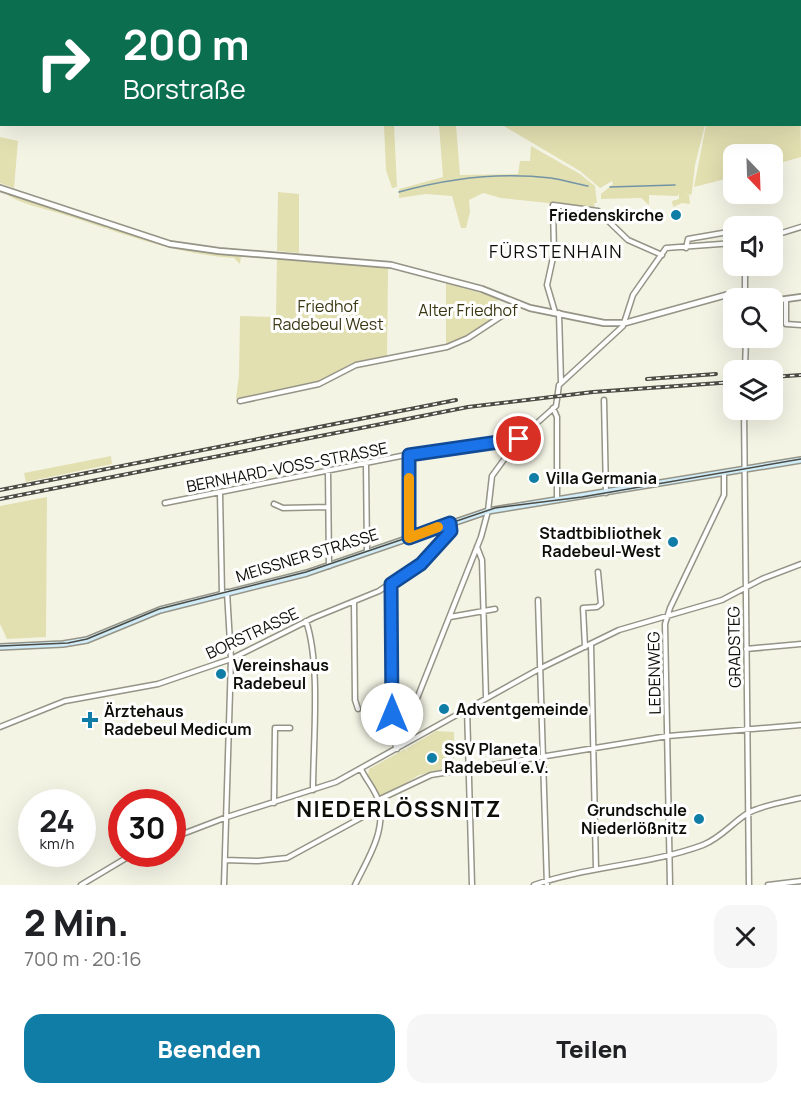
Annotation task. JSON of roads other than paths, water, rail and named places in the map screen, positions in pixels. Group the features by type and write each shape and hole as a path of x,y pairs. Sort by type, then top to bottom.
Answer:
{"main road":[{"name":"MEISSNER STRASSE","path":"0,647 77,642 107,633 160,610 329,566 488,511 606,494 801,460"}],"street":[{"path":"0,188 170,244 219,251 377,263 482,288 520,304 604,323 625,323 723,296"},
{"path":"397,749 477,547 488,511 492,476 519,439 553,408 561,383 557,312 547,285 554,253 553,205 598,211 628,240 662,255"},
{"path":"783,233 801,227"},
{"path":"686,248 688,239 723,233"},
{"path":"561,383 625,323 633,295 666,248 723,244"},
{"path":"783,300 801,297"},
{"path":"786,300 786,324 801,325"},
{"path":"240,401 319,384 356,364 447,347 468,338 520,304"},
{"path":"604,400 606,494"},
{"path":"553,408 557,417 557,501"},
{"name":"GRADSTEG","path":"744,420 749,885"},
{"name":"BERNHARD-VOSS-STRASSE","path":"165,503 409,455 519,439"},
{"path":"409,455 409,538"},
{"path":"366,464 367,552"},
{"path":"328,471 329,566"},
{"name":"LEDENWEG","path":"670,885 667,616 722,498 724,474"},
{"path":"220,493 231,659 224,885"},
{"path":"274,504 284,508 328,507"},
{"name":"BORSTRASSE","path":"0,727 65,701 158,684 231,659 306,621 391,584 421,564 451,531 450,523"},
{"path":"477,547 482,560 486,697"},
{"path":"186,833 313,790 361,769 486,697 625,628 722,600 801,564"},
{"path":"585,647 583,608 597,607 601,604 598,572"},
{"path":"391,584 392,735 397,749"},
{"path":"538,600 547,883"},
{"path":"354,602 355,700 358,709"},
{"path":"449,617 495,609"},
{"path":"306,621 312,638 313,790"},
{"path":"591,644 596,869"},
{"path":"746,649 801,644"},
{"path":"467,708 472,885"},
{"path":"378,800 419,780 470,769 668,736 801,725"},
{"path":"274,803 275,728 290,728"},
{"path":"355,885 378,837 378,800 361,769"},
{"path":"534,885 708,843 748,813 801,798"},
{"path":"225,860 258,861 287,858 379,808"},
{"path":"81,885 111,867"},
{"path":"768,885 801,881"}],"waterway":[{"path":"399,192 437,183 494,176 551,178 588,186"},
{"path":"610,187 675,185"}],"tram line":[{"path":"0,646 68,643 87,639 159,609 306,572 495,508 582,497 801,459"}],"railway":[{"path":"647,379 716,374"},
{"path":"783,376 801,375"},
{"path":"0,499 468,407 593,392 723,383"},
{"path":"0,490 456,400"}],"place":[{"name":"Friedenskirche","path":"676,215"},
{"name":"Villa Germania","path":"534,478"},
{"name":"Stadtbibliothek Radebeul-West","path":"673,542"},
{"name":"Vereinshaus Radebeul","path":"221,674"},
{"name":"Adventgemeinde","path":"444,709"},
{"name":"Ärztehaus Radebeul Medicum","path":"90,720"},
{"name":"SSV Planeta Radebeul e.V.","path":"432,758"},
{"name":"Grundschule Niederlößnitz","path":"699,819"}],"district":[{"name":"FÜRSTENHAIN","path":"556,251"},
{"name":"NIEDERLÖSSNITZ","path":"399,809"}],"park label":[{"name":"Alter Friedhof","path":"468,310"},
{"name":"Friedhof Radebeul West","path":"328,315"}]}
